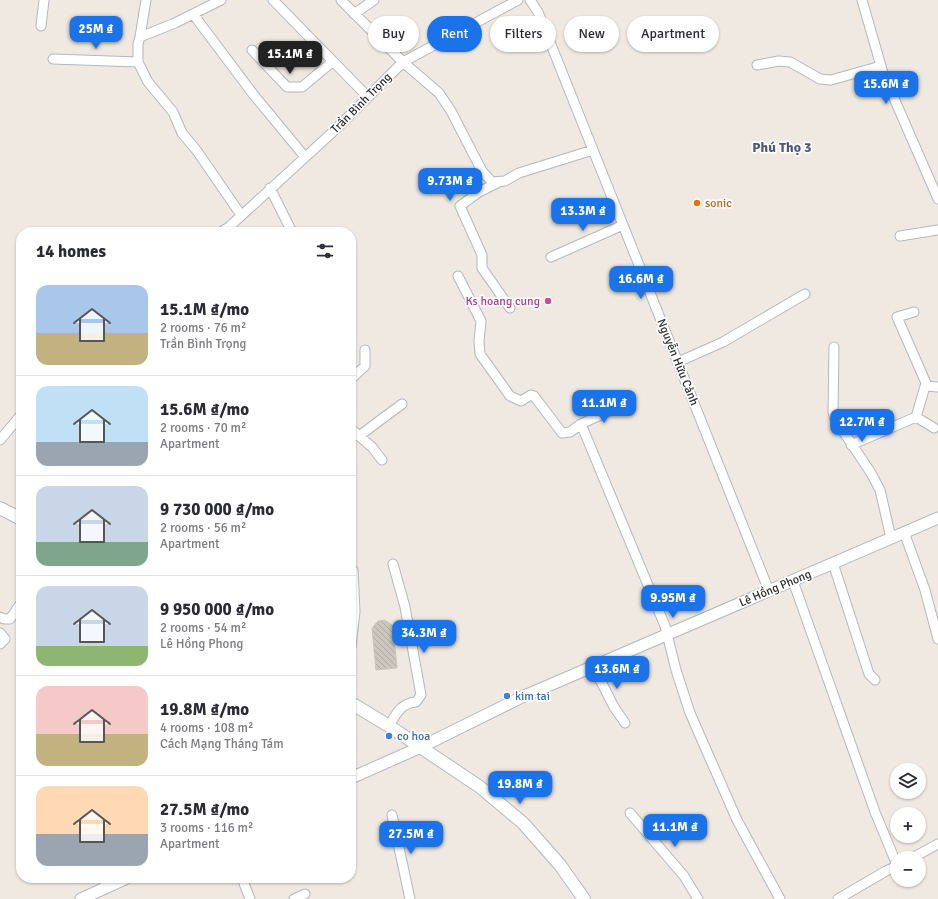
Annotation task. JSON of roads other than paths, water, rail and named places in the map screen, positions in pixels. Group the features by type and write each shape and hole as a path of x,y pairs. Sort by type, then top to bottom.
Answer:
{"main road":[{"path":"0,508 16,516"},
{"path":"356,706 389,726 480,787 523,822 560,865 584,899"}],"street":[{"path":"42,26 44,0"},
{"path":"146,0 138,44 138,62 148,82 173,112 182,133 197,151 241,215"},
{"path":"140,37 221,0"},
{"path":"274,0 332,62 368,97"},
{"path":"341,0 403,62 439,93 452,112 482,171 492,182 498,183"},
{"path":"354,14 374,0"},
{"name":"Trần Bình Trọng","path":"232,227 241,215 305,157 403,62 518,0"},
{"name":"Nguyễn Hữu Cảnh","path":"530,0 538,12 769,591"},
{"path":"862,0 881,66 938,199"},
{"path":"193,14 254,94 305,157"},
{"path":"252,50 288,87 302,87 332,62"},
{"path":"53,59 138,62"},
{"path":"757,65 779,61 790,62 820,79 825,80 831,80 881,66"},
{"path":"510,308 482,268 482,255 460,206 479,192 505,181 519,173 593,150"},
{"path":"270,188 290,227"},
{"path":"551,257 623,225"},
{"path":"900,236 938,230"},
{"path":"458,276 481,321 479,341 480,354 510,396 521,401 531,395 534,396 562,433 570,432 581,424 618,407"},
{"path":"678,362 723,342 805,294"},
{"path":"851,445 916,417 926,386 925,379 897,317 914,312"},
{"path":"834,347 833,412 841,431 871,473 880,490 891,538"},
{"path":"356,374 365,366 365,350"},
{"path":"926,386 938,387"},
{"path":"360,436 402,404"},
{"path":"916,417 934,428"},
{"path":"0,440 16,421"},
{"path":"581,424 665,626 666,635 690,713 737,820 780,899"},
{"path":"356,433 372,447 382,460"},
{"name":"Lê Hồng Phong","path":"356,776 420,747 522,697 938,518"},
{"path":"904,532 925,590 938,639"},
{"path":"833,563 869,674 875,680"},
{"path":"389,726 399,709 408,703 416,702 421,695 405,607 393,564"},
{"path":"794,580 874,812 891,851"},
{"path":"0,617 10,619 16,610"},
{"path":"0,633 5,639 0,644"},
{"path":"593,666 614,707 625,722"},
{"path":"630,813 684,876 698,899"},
{"path":"392,815 410,899"},
{"path":"925,851 938,844"},
{"path":"838,899 890,869"},
{"path":"81,899 105,883"},
{"path":"244,883 250,899"},
{"path":"294,899 305,894"}],"place":[{"name":"sonic","path":"697,203"},
{"name":"Ks hoang cung","path":"548,301"},
{"name":"kim tai","path":"507,696"},
{"name":"co hoa","path":"389,736"}],"district":[{"name":"Phú Thọ 3","path":"782,147"}]}
